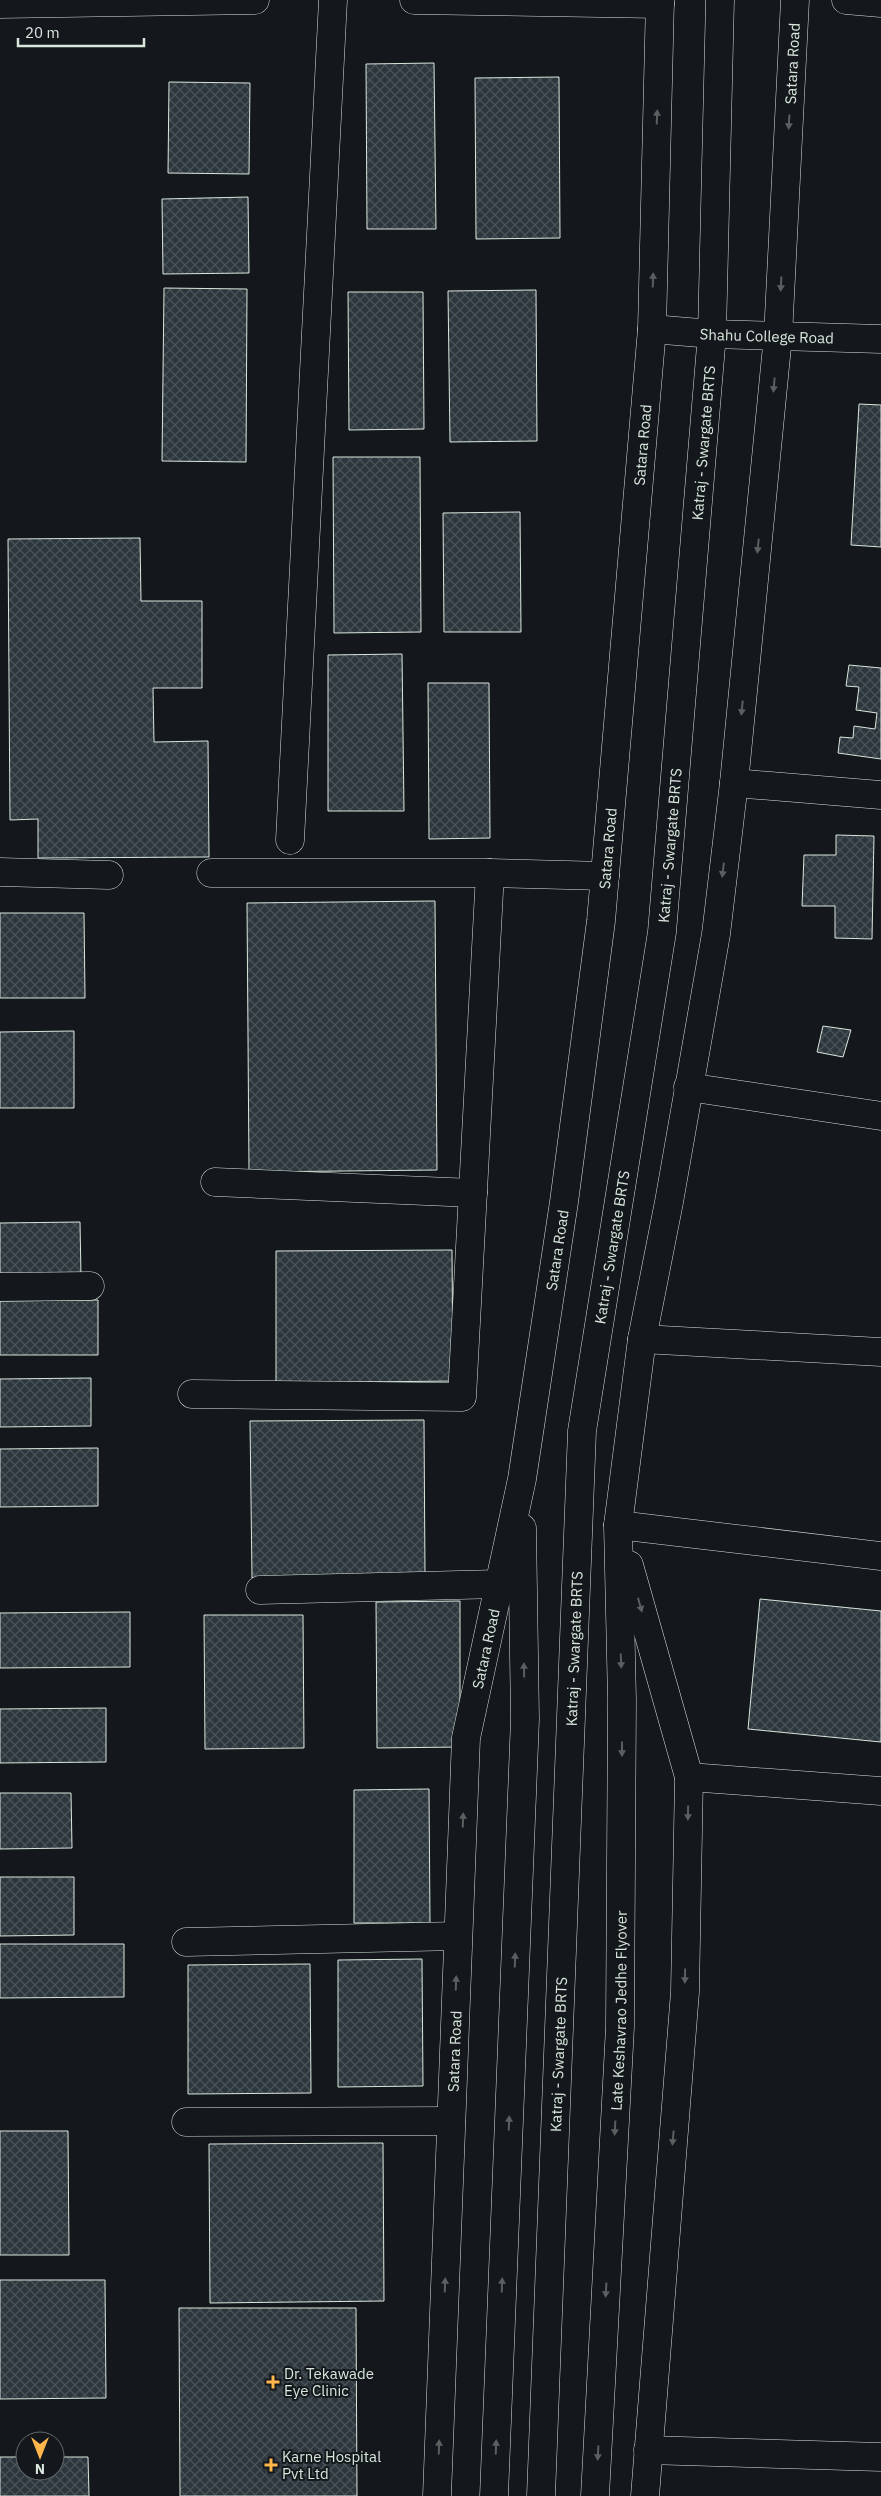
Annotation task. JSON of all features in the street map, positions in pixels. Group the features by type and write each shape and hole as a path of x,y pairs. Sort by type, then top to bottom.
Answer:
{"main road":[{"path":"0,4 255,0"},
{"path":"290,840 333,0"},
{"path":"414,0 660,2"},
{"name":"Katraj - Swargate BRTS","path":"541,2496 582,1431 662,932 712,334 720,0"},
{"name":"Satara Road","path":"618,1525 642,1339 669,1202 716,934 734,783 778,336 795,0"},
{"path":"846,0 881,3"},
{"name":"Satara Road","path":"437,2496 466,1738 522,1479 564,1202 601,921 652,328 660,2"},
{"name":"Shahu College Road","path":"652,328 712,334 881,339"},
{"path":"734,783 881,795"},
{"path":"0,872 109,875"},
{"path":"211,873 490,873 605,876"},
{"path":"192,1394 462,1397 490,873"},
{"path":"688,1086 881,1116"},
{"path":"215,1182 473,1193"},
{"path":"0,1288 90,1286"},
{"path":"642,1339 881,1352"},
{"path":"494,2496 525,1719 522,1479"},
{"path":"645,2496 685,1992 689,1778 618,1525 881,1556"},
{"name":"Late Keshavrao Jedhe Flyover","path":"595,2496 620,2027 622,1700 618,1525"},
{"path":"260,1590 499,1584"},
{"path":"689,1778 881,1791"},
{"path":"186,1942 458,1936"},
{"path":"186,2122 451,2121"},
{"path":"648,2450 881,2457"}],"building":[{"path":"434,63 436,229 367,229 366,64"},
{"path":"559,77 560,238 476,239 475,78"},
{"path":"169,82 250,83 249,174 168,173"},
{"path":"248,197 249,273 163,274 162,199"},
{"path":"164,288 247,289 246,462 162,461"},
{"path":"536,290 537,441 450,442 448,291"},
{"path":"348,292 423,292 424,429 349,430"},
{"path":"859,404 881,405 881,547 851,545"},
{"path":"333,457 420,457 421,632 334,633"},
{"path":"520,512 521,632 444,632 443,513"},
{"path":"140,538 141,601 202,601 202,688 153,688 154,742 208,741 209,857 38,858 38,819 10,820 8,539"},
{"path":"402,654 404,811 328,811 328,655"},
{"path":"849,665 881,668 881,759 838,753 840,737 853,738 854,726 875,729 877,713 856,710 859,687 846,686"},
{"path":"428,683 489,683 490,838 429,839"},
{"path":"836,835 874,836 872,939 835,938 835,906 802,906 804,855 836,855"},
{"path":"435,901 437,1170 249,1172 247,903"},
{"path":"0,913 84,913 85,998 0,998"},
{"path":"823,1026 851,1030 843,1057 817,1052"},
{"path":"74,1031 74,1108 0,1108 0,1032"},
{"path":"80,1222 81,1277 0,1277 0,1223"},
{"path":"452,1250 453,1381 276,1383 276,1251"},
{"path":"98,1300 98,1355 0,1355 0,1301"},
{"path":"91,1378 91,1426 0,1427 0,1379"},
{"path":"424,1420 425,1576 252,1578 250,1421"},
{"path":"98,1448 98,1506 0,1507 0,1449"},
{"path":"760,1599 881,1611 881,1742 748,1729"},
{"path":"460,1601 460,1747 377,1748 376,1602"},
{"path":"130,1612 130,1667 0,1668 0,1613"},
{"path":"204,1615 303,1615 304,1748 205,1749"},
{"path":"106,1708 106,1762 0,1763 0,1709"},
{"path":"429,1789 430,1923 354,1923 354,1790"},
{"path":"0,1793 71,1793 72,1848 0,1849"},
{"path":"0,1877 74,1877 74,1935 0,1936"},
{"path":"0,1944 124,1944 124,1997 0,1998"},
{"path":"422,1959 423,2086 338,2087 338,1960"},
{"path":"310,1964 311,2093 188,2094 188,1965"},
{"path":"0,2131 68,2131 69,2255 0,2255"},
{"path":"383,2143 384,2301 210,2303 209,2144"},
{"path":"0,2280 105,2280 106,2398 0,2399"},
{"path":"179,2308 356,2308 357,2496 180,2496"},
{"path":"0,2457 15,2457 15,2481 65,2481 65,2457 88,2457 89,2496 0,2496"}],"place":[{"name":"Dr. Tekawade Eye Clinic","path":"273,2382"},
{"name":"Karne Hospital Pvt Ltd","path":"271,2465"}]}
